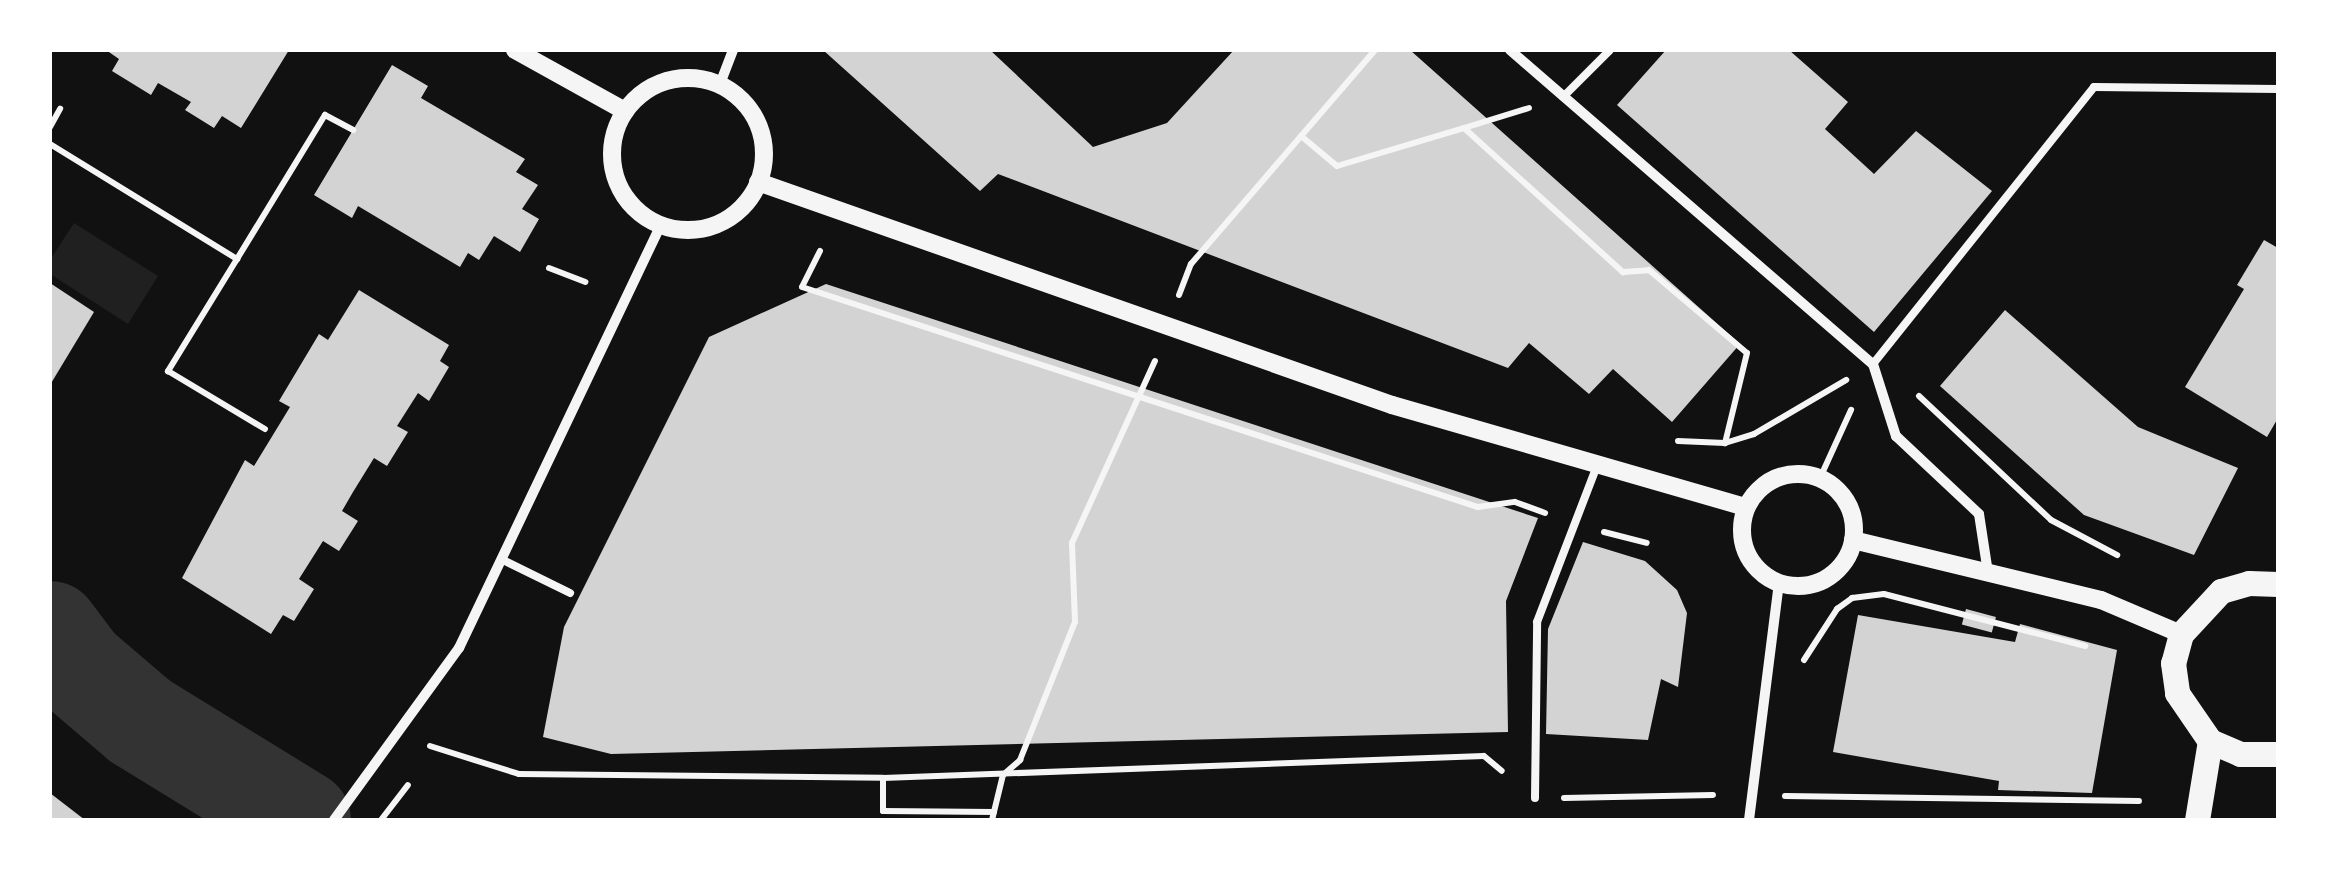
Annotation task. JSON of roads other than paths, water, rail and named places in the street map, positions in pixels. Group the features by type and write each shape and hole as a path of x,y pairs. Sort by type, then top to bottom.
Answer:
{"main road":[{"path":"2278,584 2221,592 2181,634 2173,664 2176,693 2210,741 2240,754 2278,754"},
{"path":"2198,811 2210,741"}],"street":[{"path":"515,50 625,111"},
{"path":"720,84 733,50"},
{"path":"1510,50 1873,364 1896,436 1979,514 1988,573"},
{"path":"668,80 720,84 754,115 764,159 758,182 747,202 707,228 661,224 633,205 616,176 612,154 625,111 668,80"},
{"path":"758,182 1392,405 1596,468 1746,507"},
{"path":"334,820 402,732 459,648 661,224"},
{"path":"1777,478 1820,478 1848,504 1853,540 1834,573 1817,583 1779,584 1746,552 1746,507 1777,478"},
{"path":"1853,540 2101,600 2181,634"},
{"path":"1749,817 1779,584"}],"lane":[{"path":"1562,97 1610,50"},
{"path":"1873,364 2094,87 2278,89"},
{"path":"1534,798 1537,622 1596,468"},
{"path":"501,559 570,593"}],"waterway":[{"path":"50,631 78,668 140,721 301,820"}]}
